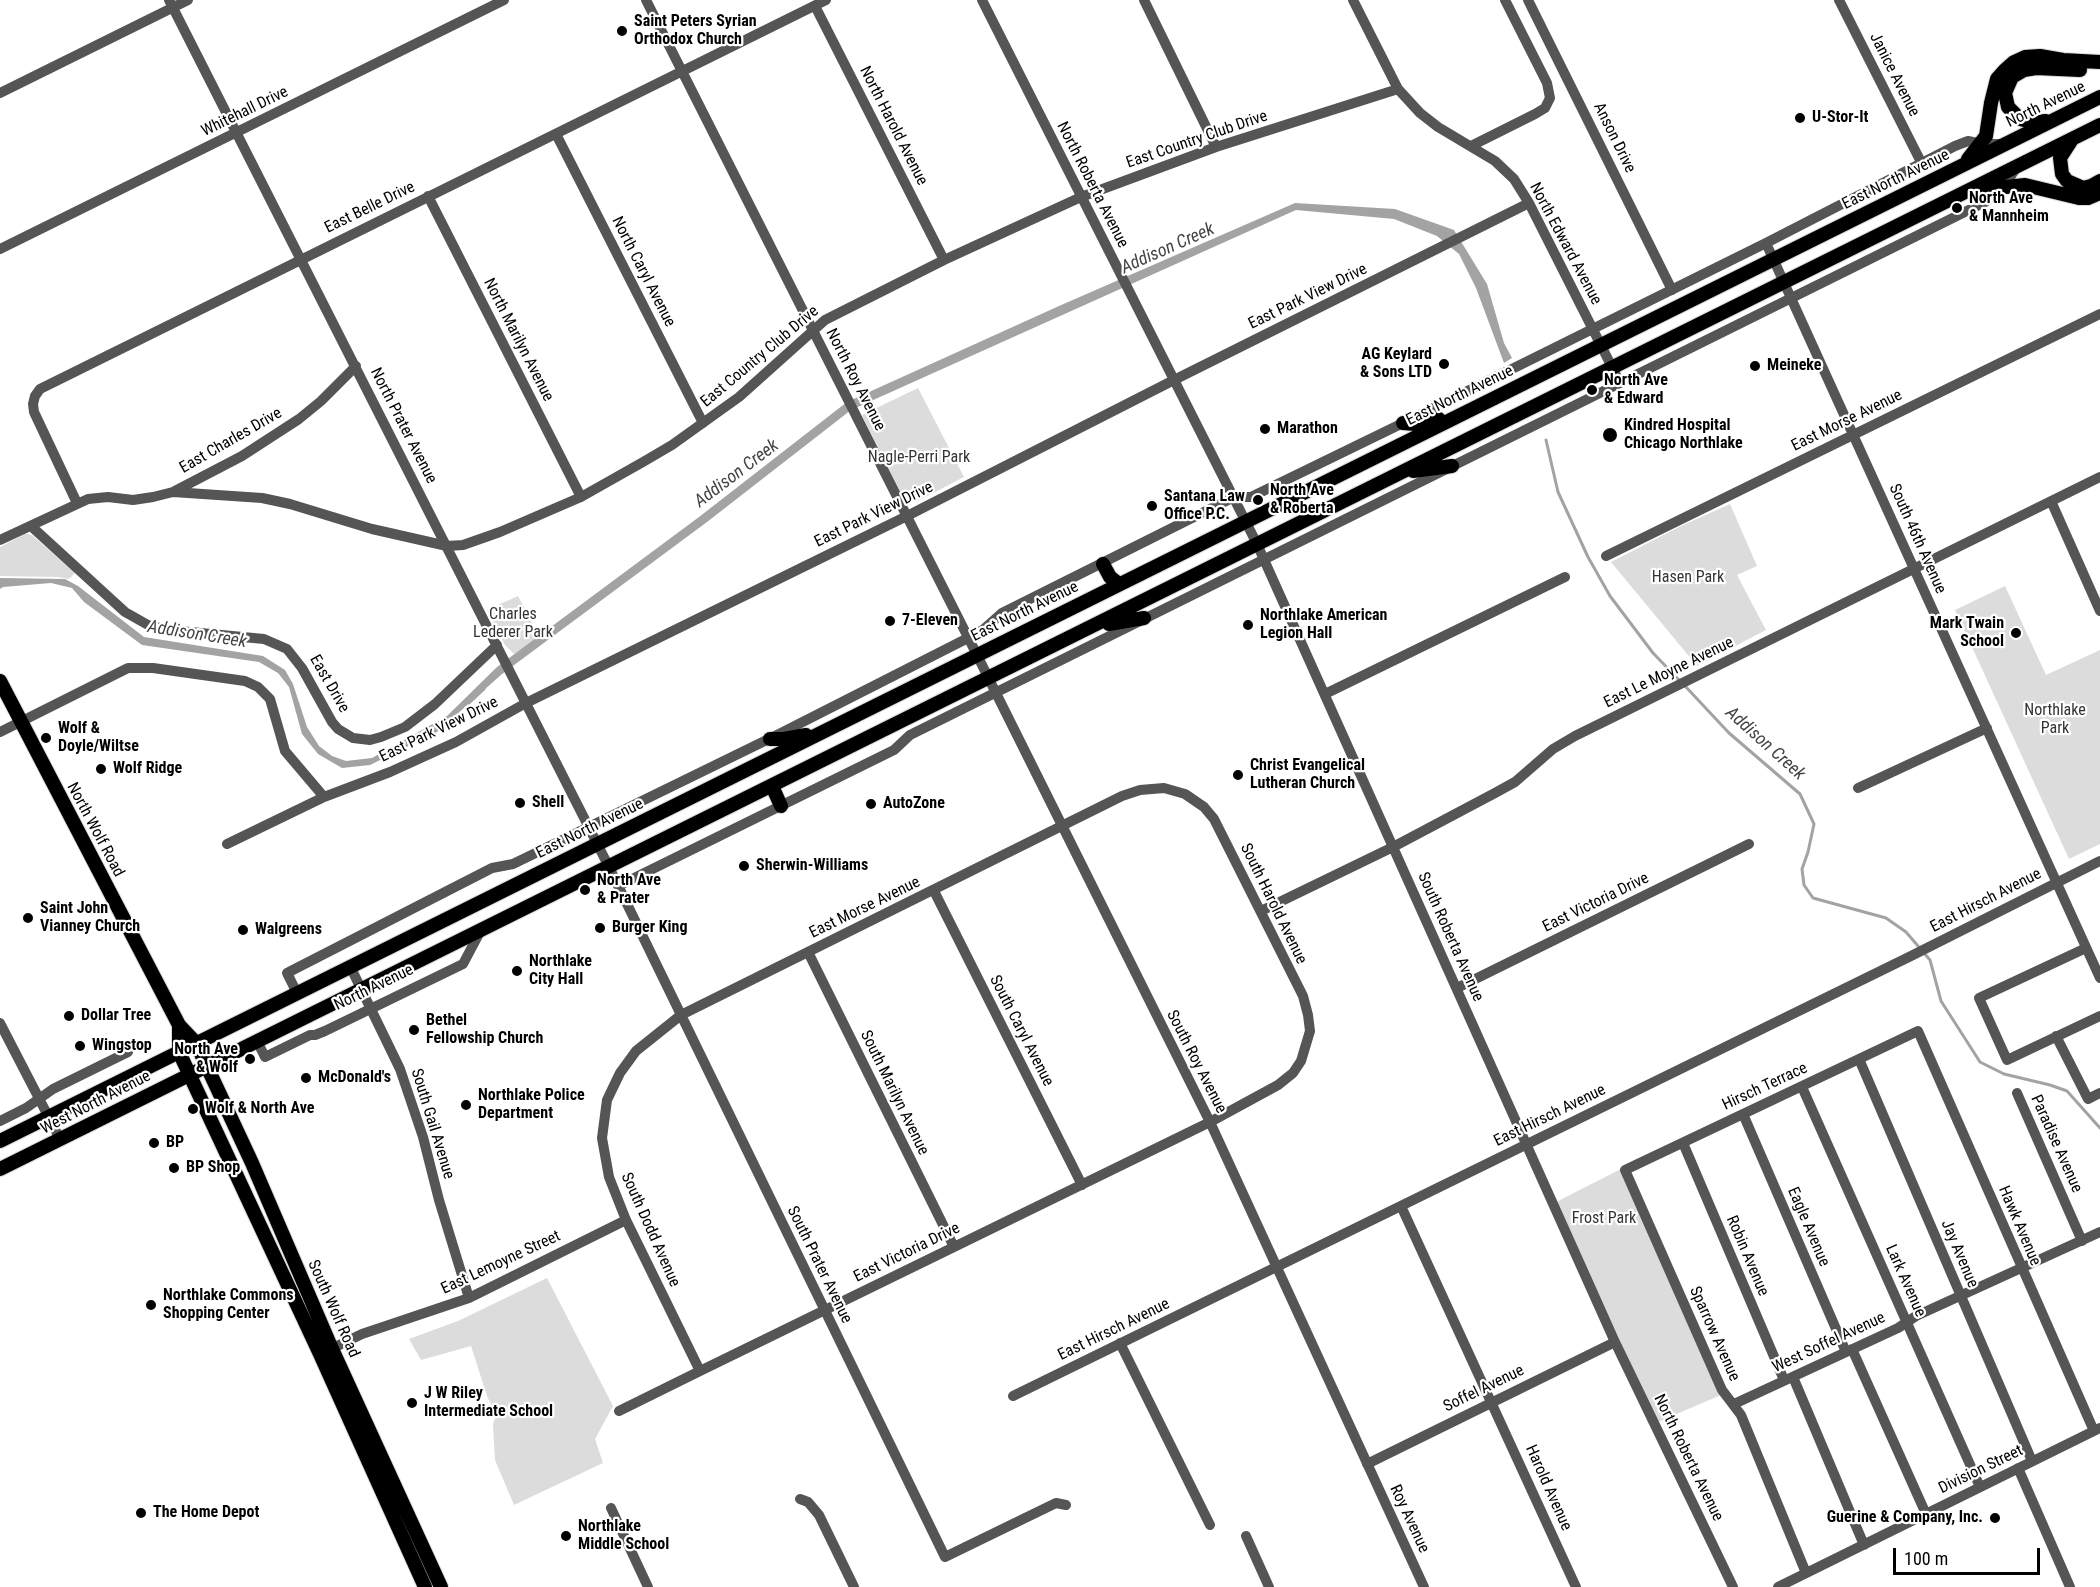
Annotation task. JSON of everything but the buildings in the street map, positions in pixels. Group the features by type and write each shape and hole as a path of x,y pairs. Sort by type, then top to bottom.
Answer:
{"main road":[{"path":"1960,167 1982,144 1989,124 1997,79 2014,62 2025,57 2040,56 2100,62"},
{"path":"2051,121 2032,122 2020,119 2013,113 2008,107 2005,93 2012,77 2024,70 2036,68 2100,70"},
{"name":"North Avenue","path":"2006,144 2100,97"},
{"path":"206,1066 2099,125"},
{"path":"2074,138 2060,158 2062,174 2067,181 2083,188 2100,181"},
{"name":"East North Avenue","path":"179,1052 2006,144"},
{"path":"1961,194 1987,188 2025,185 2079,198 2088,198 2100,193"},
{"path":"1403,423 1415,424 1459,414"},
{"path":"1399,473 1452,466"},
{"path":"1103,564 1110,577 1119,584"},
{"path":"1086,629 1129,619 1144,618"},
{"name":"North Wolf Road","path":"0,681 179,1025 196,1043"},
{"path":"770,739 784,739 822,732"},
{"path":"772,786 781,806"},
{"name":"North Wolf Road","path":"179,1025 179,1052"},
{"name":"South Wolf Road","path":"196,1043 252,1163 326,1352 425,1587"},
{"name":"South Wolf Road","path":"179,1052 441,1587"},
{"name":"West North Avenue","path":"0,1141 179,1052"},
{"name":"West North Avenue","path":"0,1169 206,1066"}],"street":[{"path":"0,93 171,3 188,0"},
{"name":"Whitehall Drive","path":"0,249 504,0"},
{"name":"North Roy Avenue","path":"646,0 988,677"},
{"name":"East Belle Drive","path":"77,503 34,412 35,396 40,389 826,0"},
{"name":"North Roberta Avenue","path":"982,0 1257,544"},
{"path":"1144,0 1216,147"},
{"name":"North Edward Avenue","path":"1353,0 1398,90 1420,113 1438,127 1495,161 1514,179 1530,203 1620,383"},
{"path":"1471,146 1545,108 1550,98 1547,83 1505,0"},
{"name":"Anson Drive","path":"1528,0 1672,290"},
{"name":"Janice Avenue","path":"1839,0 1922,164"},
{"name":"North Prater Avenue","path":"171,3 609,867"},
{"name":"North Harold Avenue","path":"815,6 944,260"},
{"name":"East Country Club Drive","path":"0,540 77,503 98,498 133,500 172,492 271,500 372,529 447,546 463,545 580,497 644,462 739,397 825,320 944,260 1082,197 1216,147 1398,90"},
{"name":"North Caryl Avenue","path":"556,134 703,423"},
{"name":"East North Avenue","path":"297,993 287,973 492,868 513,864 770,739 968,638 1002,613 1234,497 1251,496 1403,423 1968,141 1982,144 2006,144"},
{"path":"618,886 894,750 910,735 1987,201 2004,187 2017,166"},
{"name":"North Marilyn Avenue","path":"428,196 580,497"},
{"name":"East Park View Drive","path":"227,843 324,797 390,772 456,742 526,703 907,516 1530,203"},
{"name":"South 46th Avenue","path":"1766,243 2100,978"},
{"name":"East Morse Avenue","path":"1606,556 2100,314"},
{"name":"East Charles Drive","path":"172,492 242,456 299,419 356,366"},
{"name":"East Le Moyne Avenue","path":"1262,911 1393,848 1515,782 1553,749 1575,736 2100,477"},
{"path":"2051,501 2100,611"},
{"name":"East Drive","path":"31,526 125,612 148,625 169,630 264,639 287,649 297,659 332,722 338,729 353,738 370,740 381,737 421,717 497,645"},
{"name":"South Roberta Avenue","path":"1257,544 1615,1342"},
{"path":"1324,694 1565,577"},
{"path":"0,732 128,668 245,681 258,687 270,699 285,751 324,797"},
{"name":"South Roy Avenue","path":"988,677 1209,1122 1367,1464"},
{"path":"1858,788 1987,728"},
{"name":"South Harold Avenue","path":"1060,825 1140,790 1164,788 1185,794 1204,807 1214,819 1262,911 1303,996 1310,1031 1307,1045 1293,1073 1278,1085 1209,1122"},
{"name":"East Morse Avenue","path":"681,1015 934,891 1060,825"},
{"name":"East Victoria Drive","path":"1456,988 1749,844"},
{"name":"East Hirsch Avenue","path":"1013,1396 2100,861"},
{"name":"South Prater Avenue","path":"609,867 945,1557 1056,1503 1066,1505"},
{"name":"South Caryl Avenue","path":"934,891 1082,1185"},
{"name":"North Avenue","path":"257,1041 265,1057 310,1035 325,1031 463,964 481,930"},
{"path":"2086,948 1979,998 2007,1060 2100,1016"},
{"name":"South Marilyn Avenue","path":"808,952 954,1247"},
{"name":"South Gail Avenue","path":"350,966 400,1069 423,1137 439,1200 469,1298"},
{"name":"South Dodd Avenue","path":"681,1015 636,1051 620,1073 607,1100 602,1138 609,1177 626,1220 700,1371"},
{"path":"0,1023 60,1139"},
{"name":"Hirsch Terrace","path":"1625,1170 1918,1031"},
{"name":"Hawk Avenue","path":"1918,1031 2021,1268 2097,1429"},
{"path":"2056,1036 2088,1099 2100,1093"},
{"name":"West North Avenue","path":"0,1121 40,1099 53,1089 128,1052"},
{"name":"Jay Avenue","path":"1859,1059 2032,1461"},
{"name":"Lark Avenue","path":"1802,1087 1980,1487"},
{"name":"Paradise Avenue","path":"2017,1093 2082,1241"},
{"name":"Eagle Avenue","path":"1743,1114 1849,1351 1926,1514"},
{"name":"East Victoria Drive","path":"618,1411 1209,1122"},
{"name":"Robin Avenue","path":"1683,1143 1864,1545"},
{"name":"Sparrow Avenue","path":"1625,1170 1722,1390 1741,1415 1806,1573"},
{"path":"1401,1206 1492,1401"},
{"name":"East Lemoyne Street","path":"326,1352 362,1335 469,1298 626,1220"},
{"name":"West Soffel Avenue","path":"1734,1404 2100,1233"},
{"name":"North Roberta Avenue","path":"1615,1342 1733,1587"},
{"name":"Soffel Avenue","path":"1367,1464 1615,1342"},
{"path":"1120,1343 1210,1525"},
{"name":"Harold Avenue","path":"1492,1401 1576,1587"},
{"name":"Division Street","path":"1778,1587 2097,1429"},
{"name":"Roy Avenue","path":"1367,1464 1424,1587"},
{"path":"2018,1468 2070,1587"},
{"path":"800,1499 808,1502 819,1515 854,1587"},
{"path":"611,1508 648,1587"},
{"path":"1246,1536 1269,1587"}],"green space":[{"name":"Nagle-Perri Park","path":"918,388 964,477 916,502 910,502 904,499 862,415"},
{"name":"Hasen Park","path":"1730,504 1757,566 1737,575 1766,630 1697,666 1611,562"},
{"path":"25,534 33,536 75,573 69,579 0,576 0,547"},
{"name":"Northlake Park","path":"2005,586 2046,675 2100,650 2100,844 2069,859 1955,610"},
{"name":"Charles Lederer Park","path":"518,596 540,638 514,654 505,645 487,610"},
{"name":"Frost Park","path":"1621,1169 1721,1395 1658,1422 1556,1202"},
{"path":"547,1278 613,1406 595,1439 603,1463 514,1505 495,1460 493,1424 496,1415 487,1396 471,1346 421,1360 409,1339 458,1321"}],"shaded area":[{"path":"1295,203 1395,209 1454,230 1487,284 1504,343 1512,358 1504,363 1476,288 1459,254 1437,236 1394,219 1296,210 851,410 707,522 502,674 437,732 370,765 342,768 318,754 302,734 289,687 278,673 259,662 142,645 84,602 72,588 51,583 0,589 0,578 65,579 78,586 144,637 263,656 285,670 293,684 307,727 319,746 332,756 346,761 372,758 447,716 497,667 699,517 847,402"}],"waterway":[{"name":"Addison Creek","path":"1546,440 1558,492 1588,557 1610,596 1653,653 1680,681"},
{"name":"Addison Creek","path":"1685,686 1729,733 1800,794 1814,824 1802,869 1804,885 1813,898 1886,918 1906,932 1930,960 1941,1001 1980,1062 2004,1074 2067,1091 2100,1128"},
{"name":"Addison Creek","path":"469,703 484,689"}],"place":[{"name":"Saint Peters Syrian Orthodox Church","path":"622,31"},
{"name":"U-Stor-It","path":"1800,118"},
{"name":"North Ave & Mannheim","path":"1957,208"},
{"name":"AG Keylard & Sons LTD","path":"1444,364"},
{"name":"Meineke","path":"1755,366"},
{"name":"North Ave & Edward","path":"1592,390"},
{"name":"Marathon","path":"1265,429"},
{"name":"Kindred Hospital Chicago Northlake","path":"1610,435"},
{"name":"North Ave & Roberta","path":"1258,500"},
{"name":"Santana Law Office P.C.","path":"1152,506"},
{"name":"7-Eleven","path":"890,621"},
{"name":"Northlake American Legion Hall","path":"1248,625"},
{"name":"Mark Twain School","path":"2016,633"},
{"name":"Wolf & Doyle/Wiltse","path":"46,738"},
{"name":"Wolf Ridge","path":"101,769"},
{"name":"Christ Evangelical Lutheran Church","path":"1238,775"},
{"name":"Shell","path":"520,803"},
{"name":"AutoZone","path":"871,804"},
{"name":"Sherwin-Williams","path":"744,866"},
{"name":"North Ave & Prater","path":"585,890"},
{"name":"Saint John Vianney Church","path":"28,918"},
{"name":"Burger King","path":"600,928"},
{"name":"Walgreens","path":"243,930"},
{"name":"Northlake City Hall","path":"517,971"},
{"name":"Dollar Tree","path":"69,1016"},
{"name":"Bethel Fellowship Church","path":"414,1030"},
{"name":"Wingstop","path":"80,1046"},
{"name":"North Ave & Wolf","path":"250,1059"},
{"name":"McDonald's","path":"306,1078"},
{"name":"Northlake Police Department","path":"466,1105"},
{"name":"Wolf & North Ave","path":"193,1109"},
{"name":"BP","path":"154,1143"},
{"name":"BP Shop","path":"174,1168"},
{"name":"Northlake Commons Shopping Center","path":"151,1305"},
{"name":"J W Riley Intermediate School","path":"412,1403"},
{"name":"The Home Depot","path":"141,1513"},
{"name":"Guerine & Company, Inc.","path":"1995,1518"},
{"name":"Northlake Middle School","path":"566,1536"}]}
